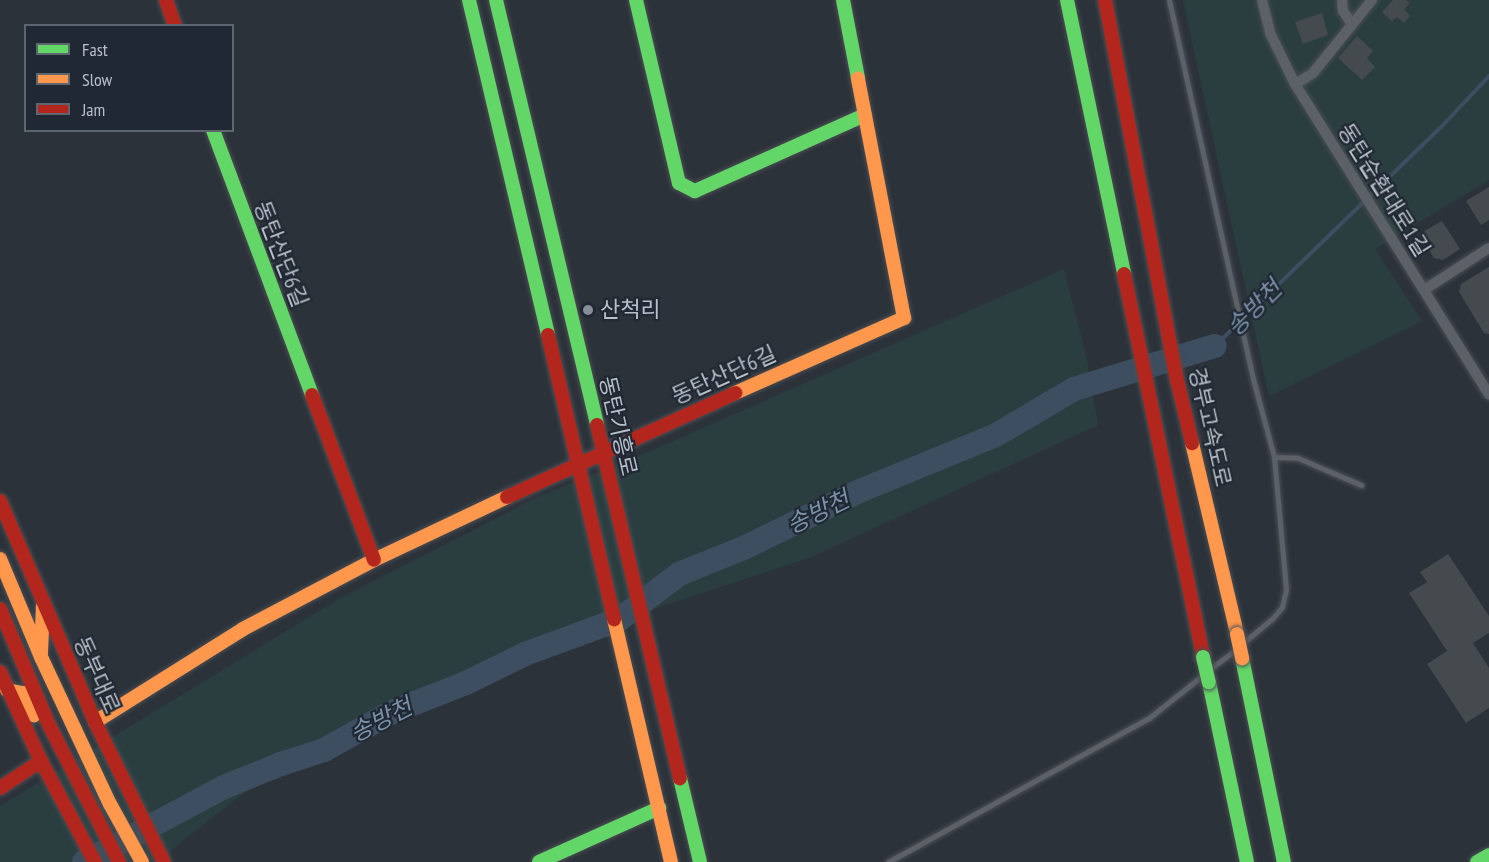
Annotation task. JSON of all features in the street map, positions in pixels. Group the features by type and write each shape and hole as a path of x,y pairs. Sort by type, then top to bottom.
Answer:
{"main road":[{"path":"165,0 174,24"},
{"name":"동탄기흥로","path":"469,0 671,862"},
{"name":"동탄기흥로","path":"496,0 700,862"},
{"path":"636,0 679,183 695,191 865,115"},
{"name":"동탄산단6길","path":"95,722 243,629 374,560 603,451 904,318 843,0"},
{"path":"1067,0 1247,862"},
{"name":"경부고속도로","path":"1105,0 1177,380 1237,634 1284,862"},
{"name":"동탄산단6길","path":"214,132 374,560"},
{"name":"동부대로","path":"0,501 43,606 95,722 164,862"},
{"name":"동부대로","path":"0,559 40,657 110,804 139,857"},
{"path":"40,657 43,606"},
{"path":"0,609 49,725 119,862"},
{"path":"0,672 41,761 95,862"},
{"path":"7,690 22,693 70,791 85,797"},
{"path":"0,788 41,761"},
{"path":"539,862 659,808"},
{"path":"1477,862 1489,855"}],"street":[{"name":"동탄순환대로1길","path":"1262,0 1270,33 1295,84 1424,290 1484,375 1489,394"},
{"path":"1342,0 1344,11 1352,23"},
{"path":"1295,84 1313,73 1372,0"},
{"path":"1424,290 1489,248"}],"lane":[{"path":"888,862 1149,718 1272,619 1282,607 1286,589 1274,457 1253,379 1169,0"},
{"path":"1274,457 1298,458 1361,485"}],"green space":[{"path":"1183,0 1489,0 1489,180 1375,249 1422,321 1269,396"},
{"path":"1064,269 1087,359 1098,425 809,558 596,628 281,764 156,862 0,862 0,806 337,600 537,497 653,450"}],"building":[{"path":"1393,0 1406,0 1410,3 1404,9 1410,16 1404,23 1397,17 1392,21 1382,12"},
{"path":"1322,13 1328,35 1303,44 1295,22"},
{"path":"1357,36 1373,51 1367,58 1375,67 1362,80 1338,58"},
{"path":"1489,187 1489,220 1481,225 1466,201"},
{"path":"1442,221 1460,249 1443,260 1434,258 1419,234"},
{"path":"1489,267 1489,334 1484,333 1459,292 1461,284"},
{"path":"1448,554 1489,616 1489,633 1473,643 1489,668 1489,708 1466,723 1427,664 1447,651 1409,593 1427,582 1420,572"}],"waterway":[{"name":"송방천","path":"1215,346 1444,124 1489,76"},
{"name":"송방천","path":"84,862 224,787 324,750 392,712 466,683 525,654 620,619 679,574 746,547 862,490 996,435 1074,389 1215,346"}],"traffic: fast":[{"path":"469,0 548,335"},
{"path":"496,0 597,425"},
{"path":"636,0 679,183 695,191 865,115"},
{"path":"843,0 858,78"},
{"path":"1067,0 1124,274"},
{"path":"214,132 312,395"},
{"path":"1203,657 1209,682"},
{"path":"1242,658 1284,862"},
{"path":"1209,682 1247,862"},
{"path":"680,778 700,862"},
{"path":"539,862 659,808"},
{"path":"1477,862 1489,855"}],"traffic: slow":[{"path":"735,393 904,318 858,78"},
{"path":"1192,443 1237,634"},
{"path":"95,722 243,629 374,560 507,497"},
{"path":"0,559 41,657 110,804 142,862"},
{"path":"41,653 43,606"},
{"path":"614,619 671,862"},
{"path":"1237,634 1242,658"},
{"path":"7,690 23,693 34,716"}],"traffic: jam":[{"path":"166,0 174,24"},
{"path":"1105,0 1177,380 1192,443"},
{"path":"1124,274 1203,657"},
{"path":"548,335 614,619"},
{"path":"507,497 735,393"},
{"path":"312,395 374,560"},
{"path":"597,425 680,778"},
{"path":"0,501 95,722 164,862"},
{"path":"0,609 49,725 119,862"},
{"path":"0,672 41,761 95,862"},
{"path":"0,788 41,761"}],"place":[{"name":"산척리","path":"588,310"}]}
